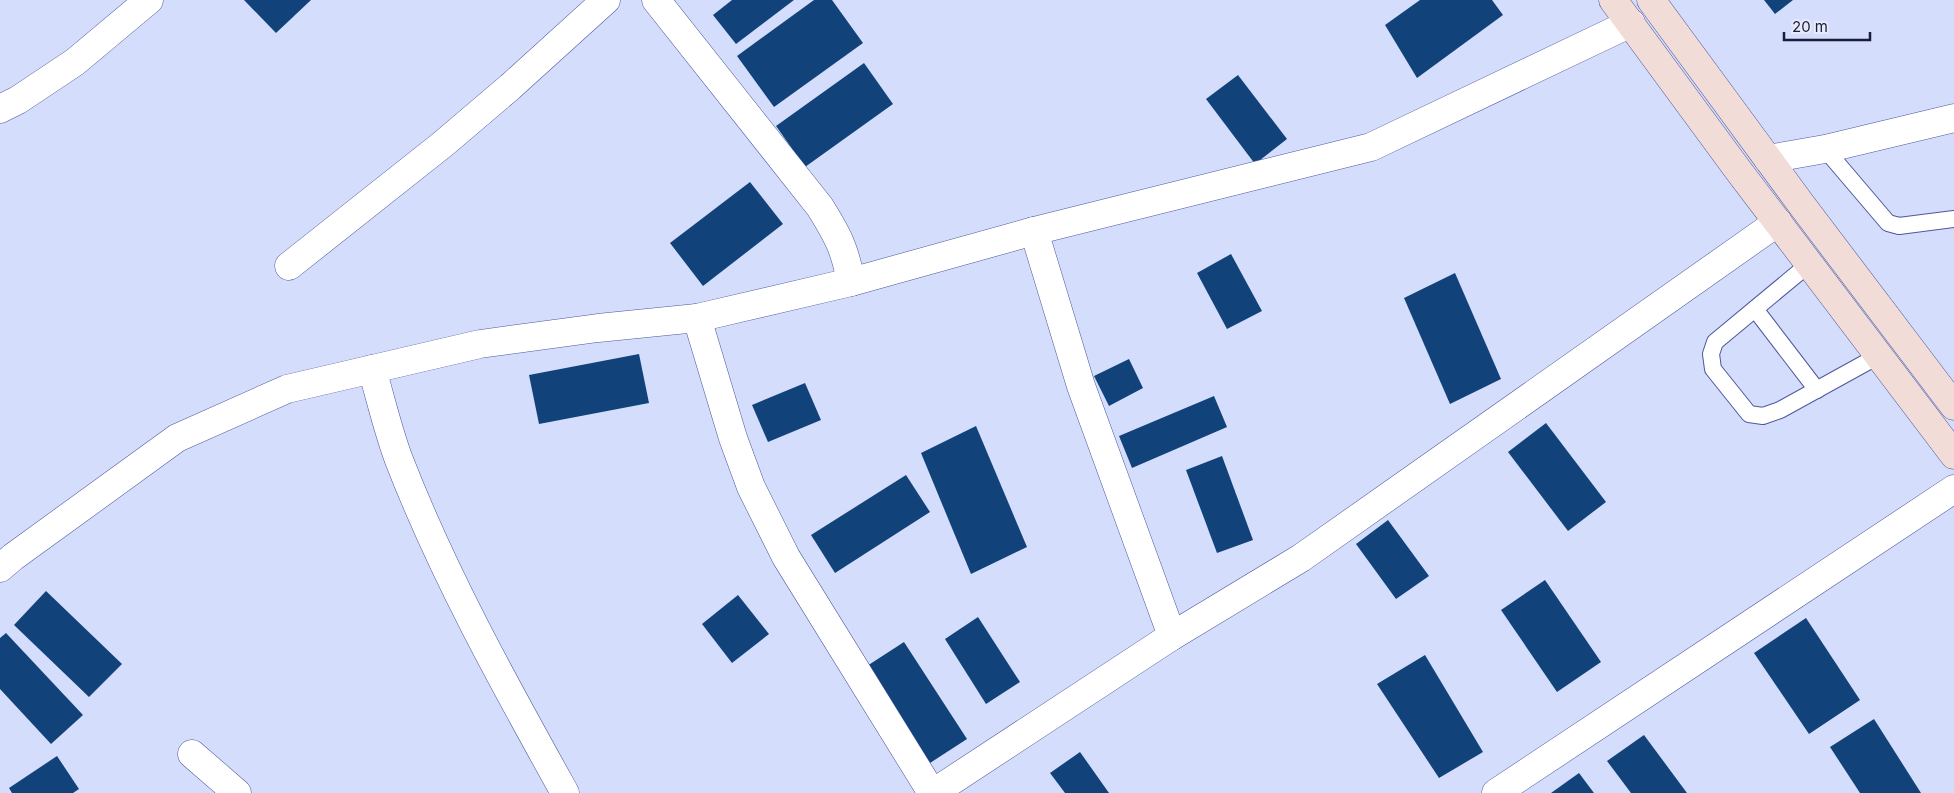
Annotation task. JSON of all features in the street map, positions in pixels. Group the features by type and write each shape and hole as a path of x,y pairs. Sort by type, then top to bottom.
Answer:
{"street":[{"path":"2,104 18,100 75,62 149,0"},
{"path":"289,266 443,144 510,87 606,0"},
{"path":"656,0 820,207 838,236 846,257 851,282"},
{"path":"1613,0 1954,455"},
{"path":"1651,0 1768,160 1954,406"},
{"path":"0,568 177,438 287,389 480,344 598,328 697,318 851,282 1034,231 1371,147 1631,23"},
{"path":"1768,160 1825,149 1954,118"},
{"path":"697,318 733,438 751,486 786,557 933,793 1172,636 1301,558 1778,222"},
{"path":"1034,231 1081,386 1172,636"},
{"path":"372,370 398,459 434,542 517,707 566,793"},
{"path":"1496,793 1954,489"},
{"path":"192,754 237,793"}],"lane":[{"path":"1825,149 1888,223 1899,226 1954,219"},
{"path":"1809,264 1715,342 1711,354 1713,369 1749,414 1763,416 1817,390 1878,356"},
{"path":"1755,309 1817,390"}],"building":[{"path":"244,0 311,0 276,33"},
{"path":"732,0 794,0 736,44 713,15"},
{"path":"814,0 832,0 863,43 774,107 737,56"},
{"path":"1420,0 1492,0 1503,15 1417,78 1385,25"},
{"path":"1764,0 1793,0 1775,14"},
{"path":"864,63 893,104 805,167 776,126"},
{"path":"1238,75 1287,139 1255,164 1206,99"},
{"path":"750,182 783,224 703,286 670,243"},
{"path":"1231,254 1262,311 1227,329 1197,273"},
{"path":"1455,273 1501,379 1450,404 1404,298"},
{"path":"639,354 649,403 539,424 529,375"},
{"path":"1129,359 1143,388 1109,406 1094,376"},
{"path":"805,383 821,420 768,442 752,405"},
{"path":"1214,396 1227,427 1132,468 1119,436"},
{"path":"1546,423 1606,502 1568,531 1508,452"},
{"path":"976,426 1027,547 971,574 921,453"},
{"path":"1222,456 1253,540 1217,553 1186,470"},
{"path":"906,475 930,512 835,573 811,535"},
{"path":"1388,520 1429,576 1396,599 1356,544"},
{"path":"1545,580 1601,662 1557,692 1501,610"},
{"path":"46,591 122,664 89,697 14,625"},
{"path":"738,595 769,634 732,663 702,624"},
{"path":"978,617 1020,682 986,704 945,639"},
{"path":"1806,618 1860,700 1809,734 1754,653"},
{"path":"6,633 83,715 51,744 0,689 0,638"},
{"path":"904,642 967,739 930,763 867,666"},
{"path":"1425,655 1483,752 1439,778 1377,684"},
{"path":"1874,719 1921,793 1860,793 1830,747"},
{"path":"1644,735 1687,793 1631,793 1607,761"},
{"path":"1080,752 1109,793 1065,793 1050,773"},
{"path":"57,756 79,789 73,793 12,793 9,788"},
{"path":"1579,773 1594,793 1551,793"}]}
